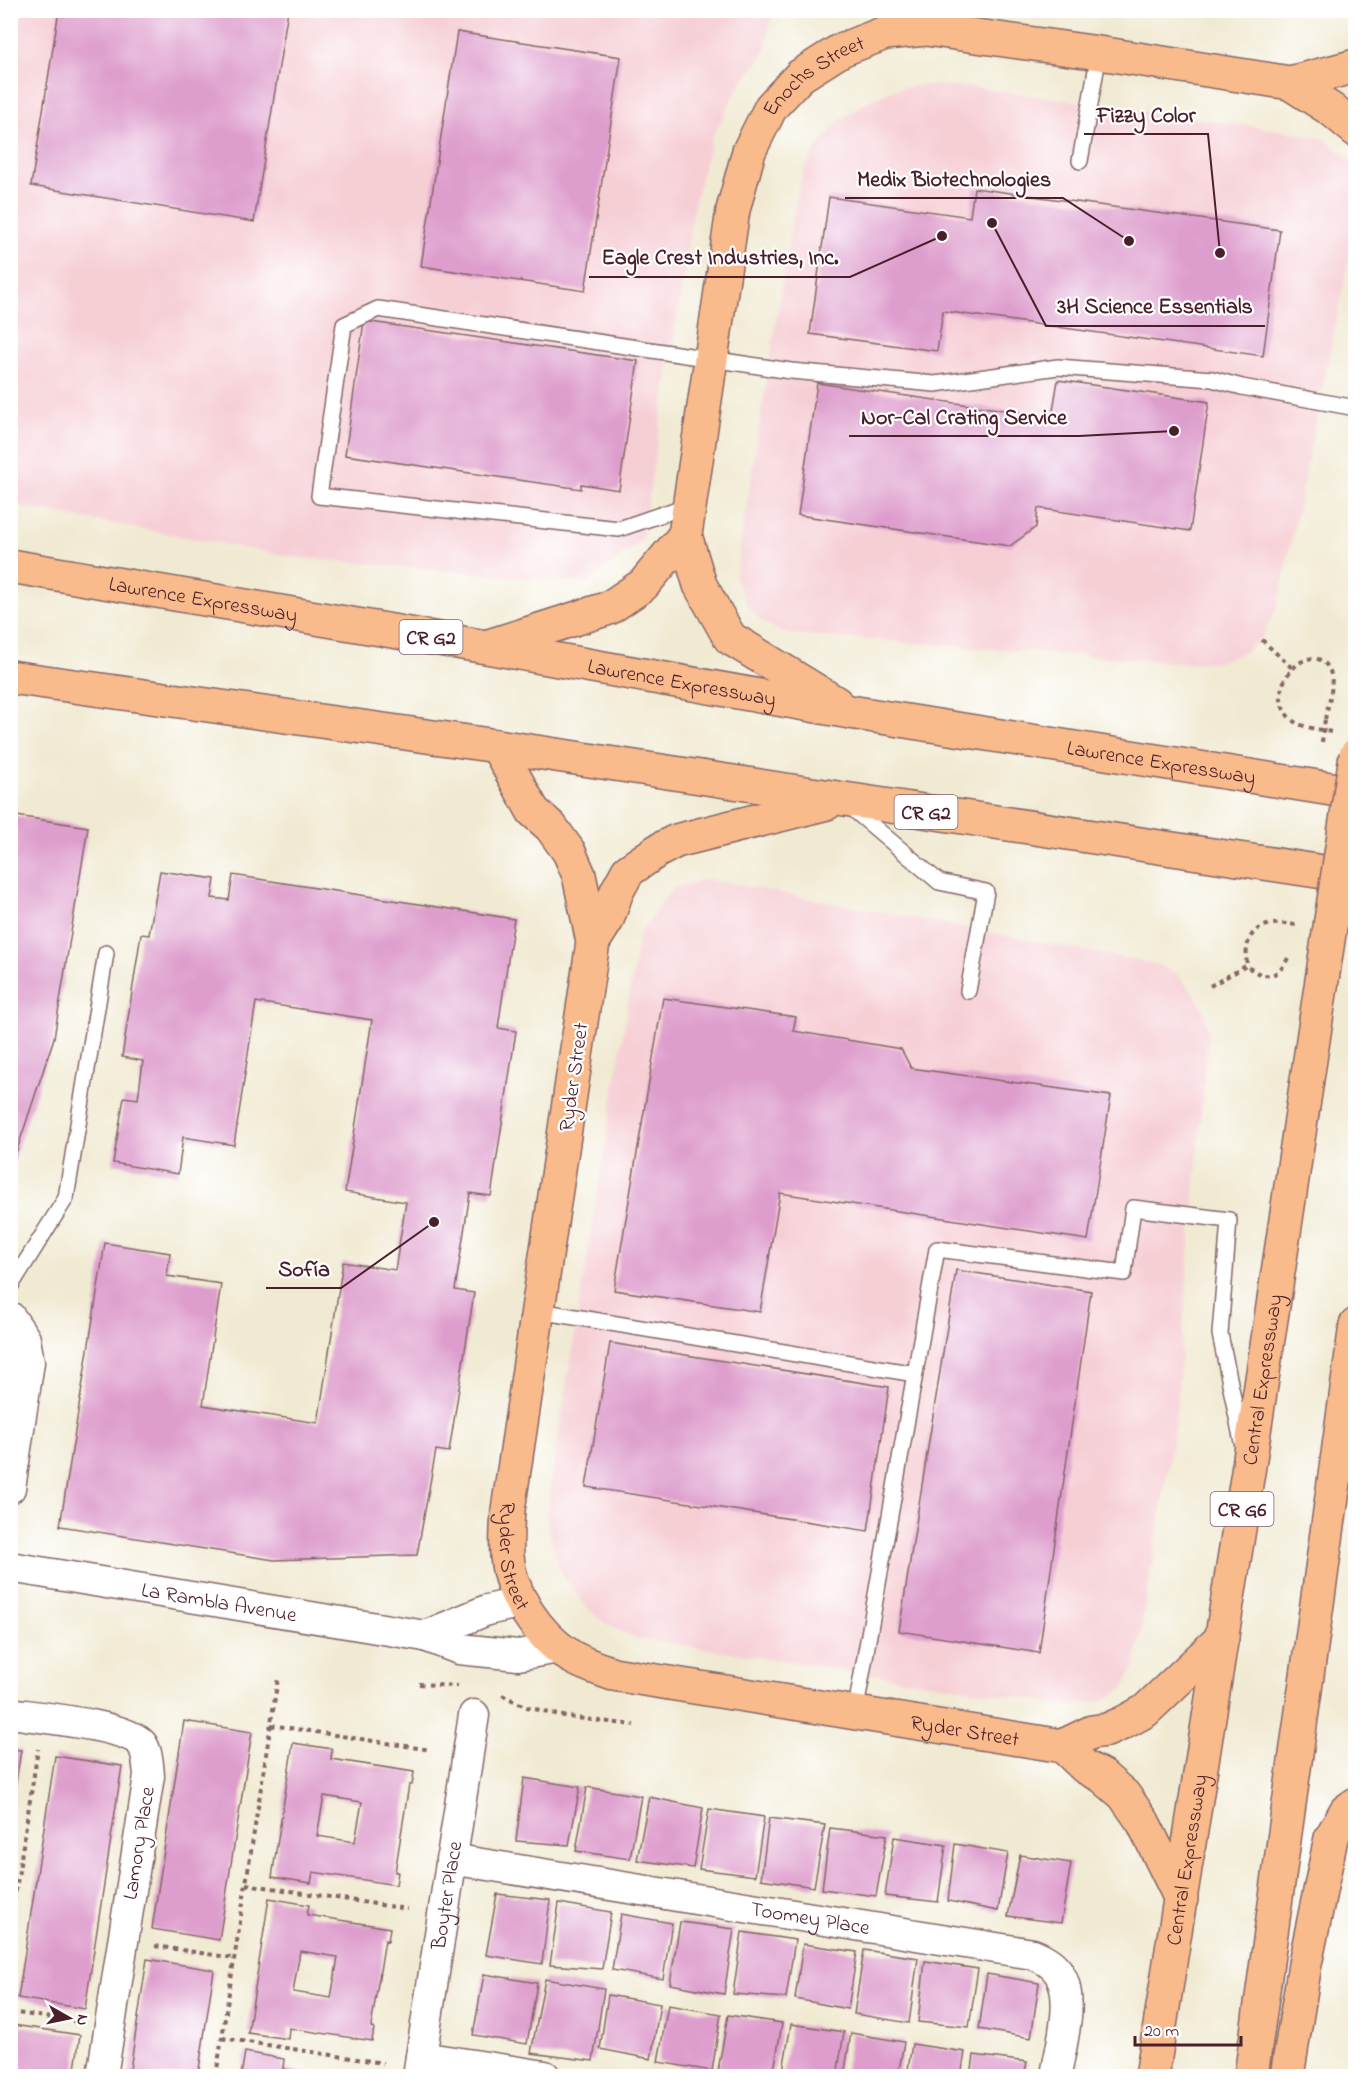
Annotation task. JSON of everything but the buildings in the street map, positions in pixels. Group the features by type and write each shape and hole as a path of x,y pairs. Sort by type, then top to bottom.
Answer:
{"highway":[{"name":"Enochs Street","path":"687,520 733,210 749,151 771,107 800,76 841,50 885,33 926,29 1290,83"},
{"path":"1290,83 1356,66"},
{"path":"1290,83 1332,110 1356,130"},
{"path":"486,646 609,608 643,585 687,520"},
{"path":"687,520 700,585 730,638 850,712"},
{"name":"Lawrence Expressway","path":"10,566 486,646 850,712 1356,793"},
{"name":"CR G2","path":"10,676 497,746 1356,877"},
{"path":"497,746 533,811 551,827 569,852 579,875 593,942"},
{"name":"Central Expressway","path":"1152,2076 1248,1472 1315,934 1356,754"},
{"path":"593,942 607,920 617,891 628,871 657,850 676,842 842,800"},
{"name":"Ryder Street","path":"593,942 508,1509 510,1574 523,1602 542,1631 559,1648 572,1657 614,1674 1063,1746"},
{"path":"1251,2076 1356,1325"},
{"path":"1181,1899 1143,1822 1124,1795 1102,1776 1085,1767 1063,1746 1092,1732 1107,1730 1145,1711 1222,1638"},
{"path":"1287,2076 1305,1964 1331,1838 1346,1811 1356,1804"}],"street":[{"path":"10,1317 25,1339 29,1362 10,1488"},
{"name":"La Rambla Avenue","path":"10,1567 425,1636 459,1649 518,1655 559,1648"},
{"path":"425,1636 487,1610 523,1602"},
{"name":"Lamory Place","path":"10,1713 111,1729 130,1736 142,1744 148,1760 149,1776 102,2076"},
{"name":"Boyter Place","path":"419,2067 474,1715"},
{"name":"Toomey Place","path":"451,1859 1032,1954 1047,1960 1059,1973 1065,1988 1067,2004 1056,2076"},
{"path":"419,2067 545,2076"}],"lane":[{"path":"1080,161 1099,53"},
{"path":"687,520 619,529 319,496 344,325 378,309 791,371 935,384 1058,367 1212,379 1242,387 1356,408"},
{"path":"842,800 939,882 986,892 968,991"},
{"path":"10,1287 66,1198 106,953"},
{"path":"855,1714 937,1249 1124,1273 1133,1208 1229,1220 1220,1334 1248,1472"},
{"path":"539,1311 915,1374"}],"path":[{"path":"1262,640 1292,668"},
{"path":"1325,719 1332,680 1329,669 1321,660 1311,658 1304,660 1292,668 1283,681 1281,696 1285,711 1293,721 1302,725 1333,732"},
{"path":"1289,952 1280,971 1269,976 1257,975 1247,966 1245,950 1250,936 1259,928 1281,923 1315,934"},
{"path":"1210,986 1247,966"},
{"path":"216,2076 278,1678"},
{"path":"419,1684 462,1686"},
{"path":"495,1691 527,1707 568,1717 634,1725"},
{"path":"271,1725 431,1749"},
{"path":"10,1928 40,1740"},
{"path":"246,1884 407,1909"},
{"path":"154,1946 234,1958"},
{"path":"10,2012 109,2027"},
{"path":"222,2038 383,2063"}],"shaded area":[{"path":"10,11 772,11 765,52 738,88 712,137 695,201 642,540 587,583 292,557 11,505"},
{"path":"922,85 972,87 1286,131 1325,139 1348,158 1355,172 1355,230 1282,586 1277,609 1262,637 1245,652 1218,662 1189,663 788,634 763,623 748,607 735,578 793,215 803,172 817,147 838,122 866,102 895,89"},
{"path":"707,879 1155,964 1176,973 1193,992 1204,1010 1208,1031 1175,1424 1135,1666 1122,1690 1100,1702 1070,1705 635,1638 606,1624 588,1609 563,1576 555,1555 546,1513 639,934 673,888"}],"place":[{"name":"3H Science Essentials","path":"992,223"},
{"name":"Eagle Crest Industries, Inc.","path":"942,236"},
{"name":"Medix Biotechnologies","path":"1129,241"},
{"name":"Fizzy Color","path":"1220,253"},
{"name":"Nor-Cal Crating Service","path":"1174,431"},
{"name":"Sofía","path":"434,1222"}]}
